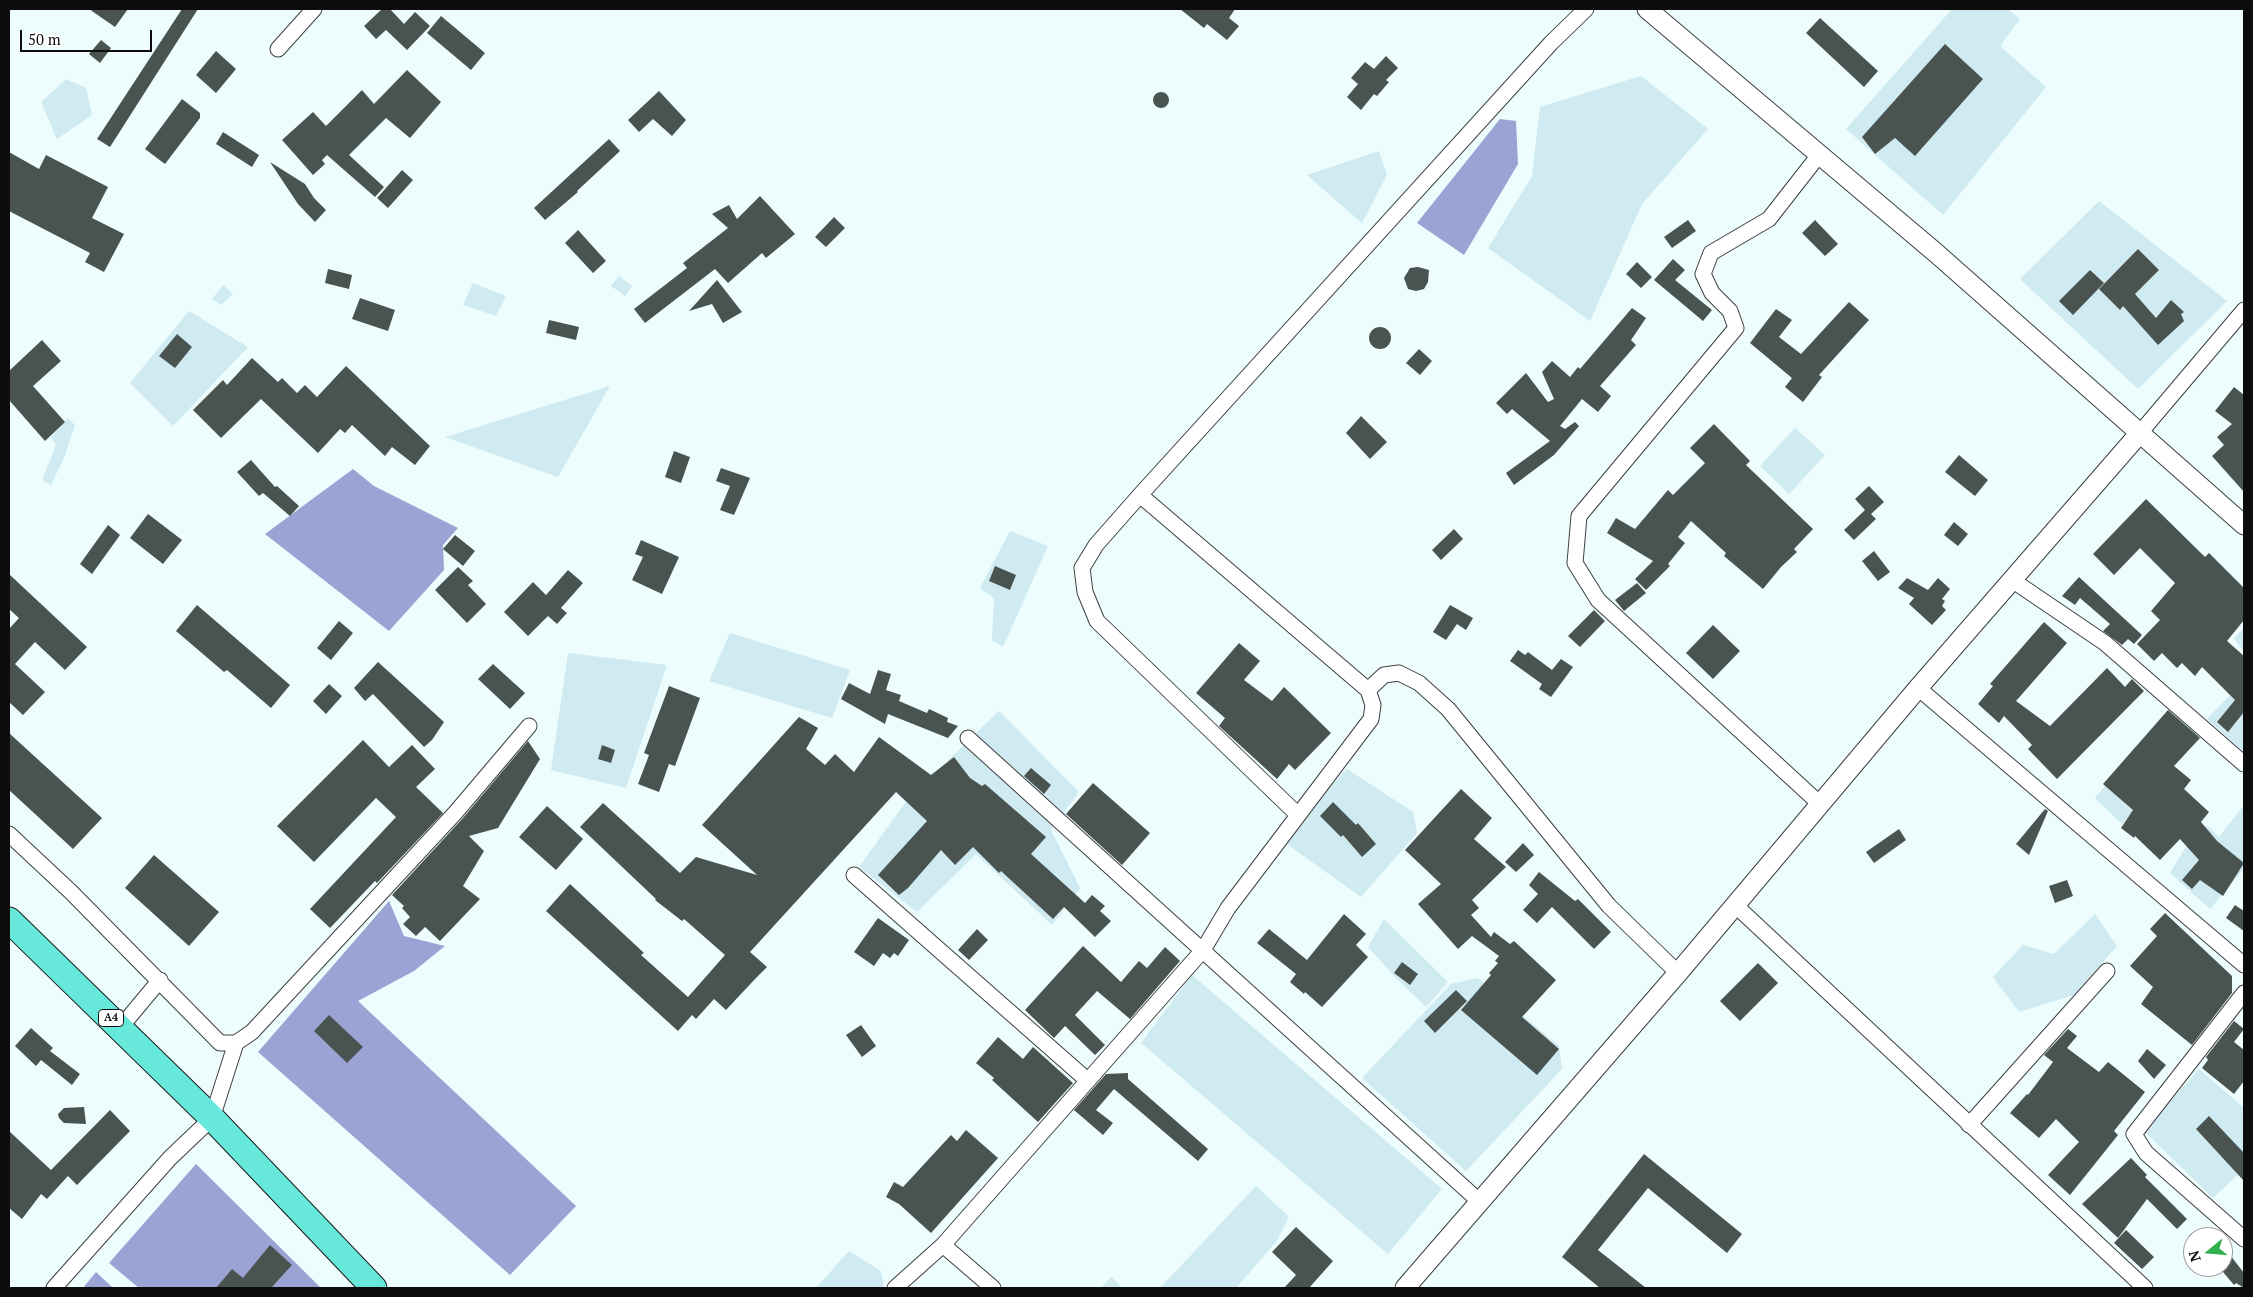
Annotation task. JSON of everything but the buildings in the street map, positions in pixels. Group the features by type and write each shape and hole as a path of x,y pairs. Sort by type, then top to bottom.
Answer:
{"highway":[{"name":"A4","path":"9,920 212,1118 374,1288"}],"street":[{"path":"278,49 314,9"},
{"path":"1298,815 1097,621 1086,592 1082,568 1096,545 1140,495 1538,57 1586,9"},
{"path":"1647,9 1936,253 2244,525"},
{"path":"1819,155 1769,219 1711,253 1703,274 1712,293 1730,311 1736,328 1579,516 1575,562 1598,600 1820,804"},
{"path":"1405,1288 1678,973 1918,688 2244,310"},
{"path":"895,1288 943,1245 1203,950 1228,908 1371,719 1373,705 1368,690 1140,495"},
{"path":"2012,580 2105,643 2244,764"},
{"path":"1368,690 1384,675 1399,673 1419,683 1448,709 1609,906 1678,973"},
{"path":"1918,688 2244,965"},
{"path":"9,834 160,980 220,1043 236,1043 252,1032 443,826 529,726"},
{"path":"968,738 1480,1202"},
{"path":"854,875 1087,1080"},
{"path":"1735,906 2145,1288"},
{"path":"1969,1124 2107,971"},
{"path":"120,1028 160,980"},
{"path":"2244,993 2134,1134 2146,1153 2244,1239"},
{"path":"54,1288 170,1158 212,1118 236,1043"},
{"path":"943,1245 993,1288"}],"shaded area":[{"path":"1952,9 2008,9 2020,19 2000,46 2046,87 1943,215 1846,129"},
{"path":"1641,76 1708,129 1642,204 1590,321 1488,248 1532,176 1540,107"},
{"path":"66,79 86,88 92,115 57,139 41,102"},
{"path":"1500,119 1516,121 1518,164 1464,255 1417,223"},
{"path":"1379,151 1387,175 1362,223 1307,175"},
{"path":"2099,201 2227,301 2138,389 2020,279"},
{"path":"619,276 632,286 625,296 611,286"},
{"path":"473,283 506,296 496,316 463,305"},
{"path":"223,285 233,294 221,305 212,299"},
{"path":"189,311 248,347 173,426 130,383"},
{"path":"610,386 558,477 445,437"},
{"path":"68,418 75,425 64,458 51,485 42,480 56,445 51,437"},
{"path":"1795,428 1825,455 1789,494 1760,466"},
{"path":"353,469 374,486 458,528 443,545 444,570 389,631 265,534"},
{"path":"1010,531 1048,546 1003,647 992,640 994,598 980,588"},
{"path":"2244,628 2244,652 2234,638"},
{"path":"730,633 850,670 832,718 709,681"},
{"path":"568,653 667,665 626,788 551,770"},
{"path":"2244,681 2244,752 2207,719"},
{"path":"2170,707 2201,736 2122,824 2095,798"},
{"path":"999,711 1079,792 1051,830 1080,888 1052,925 976,854 917,912 859,867 907,800"},
{"path":"1347,769 1413,812 1417,833 1361,897 1281,840"},
{"path":"2244,805 2244,869 2210,909 2170,873 2196,830 2208,826 2219,837"},
{"path":"389,901 404,936 445,946 414,971 358,1001 576,1206 510,1275 258,1052"},
{"path":"2095,914 2117,946 2074,995 2019,1012 1993,977 2023,945 2054,954"},
{"path":"1384,919 1448,982 1426,1007 1368,947"},
{"path":"1192,975 1442,1189 1388,1254 1141,1043"},
{"path":"1478,978 1559,1046 1562,1069 1466,1171 1362,1078 1451,984"},
{"path":"2199,1069 2244,1108 2244,1169 2213,1198 2144,1131"},
{"path":"196,1164 321,1288 139,1288 109,1263"},
{"path":"1256,1186 1289,1217 1277,1241 1236,1288 1160,1288"},
{"path":"849,1251 881,1271 884,1288 816,1288"},
{"path":"96,1272 113,1288 83,1288"},
{"path":"1111,1277 1123,1288 1101,1288"}]}
